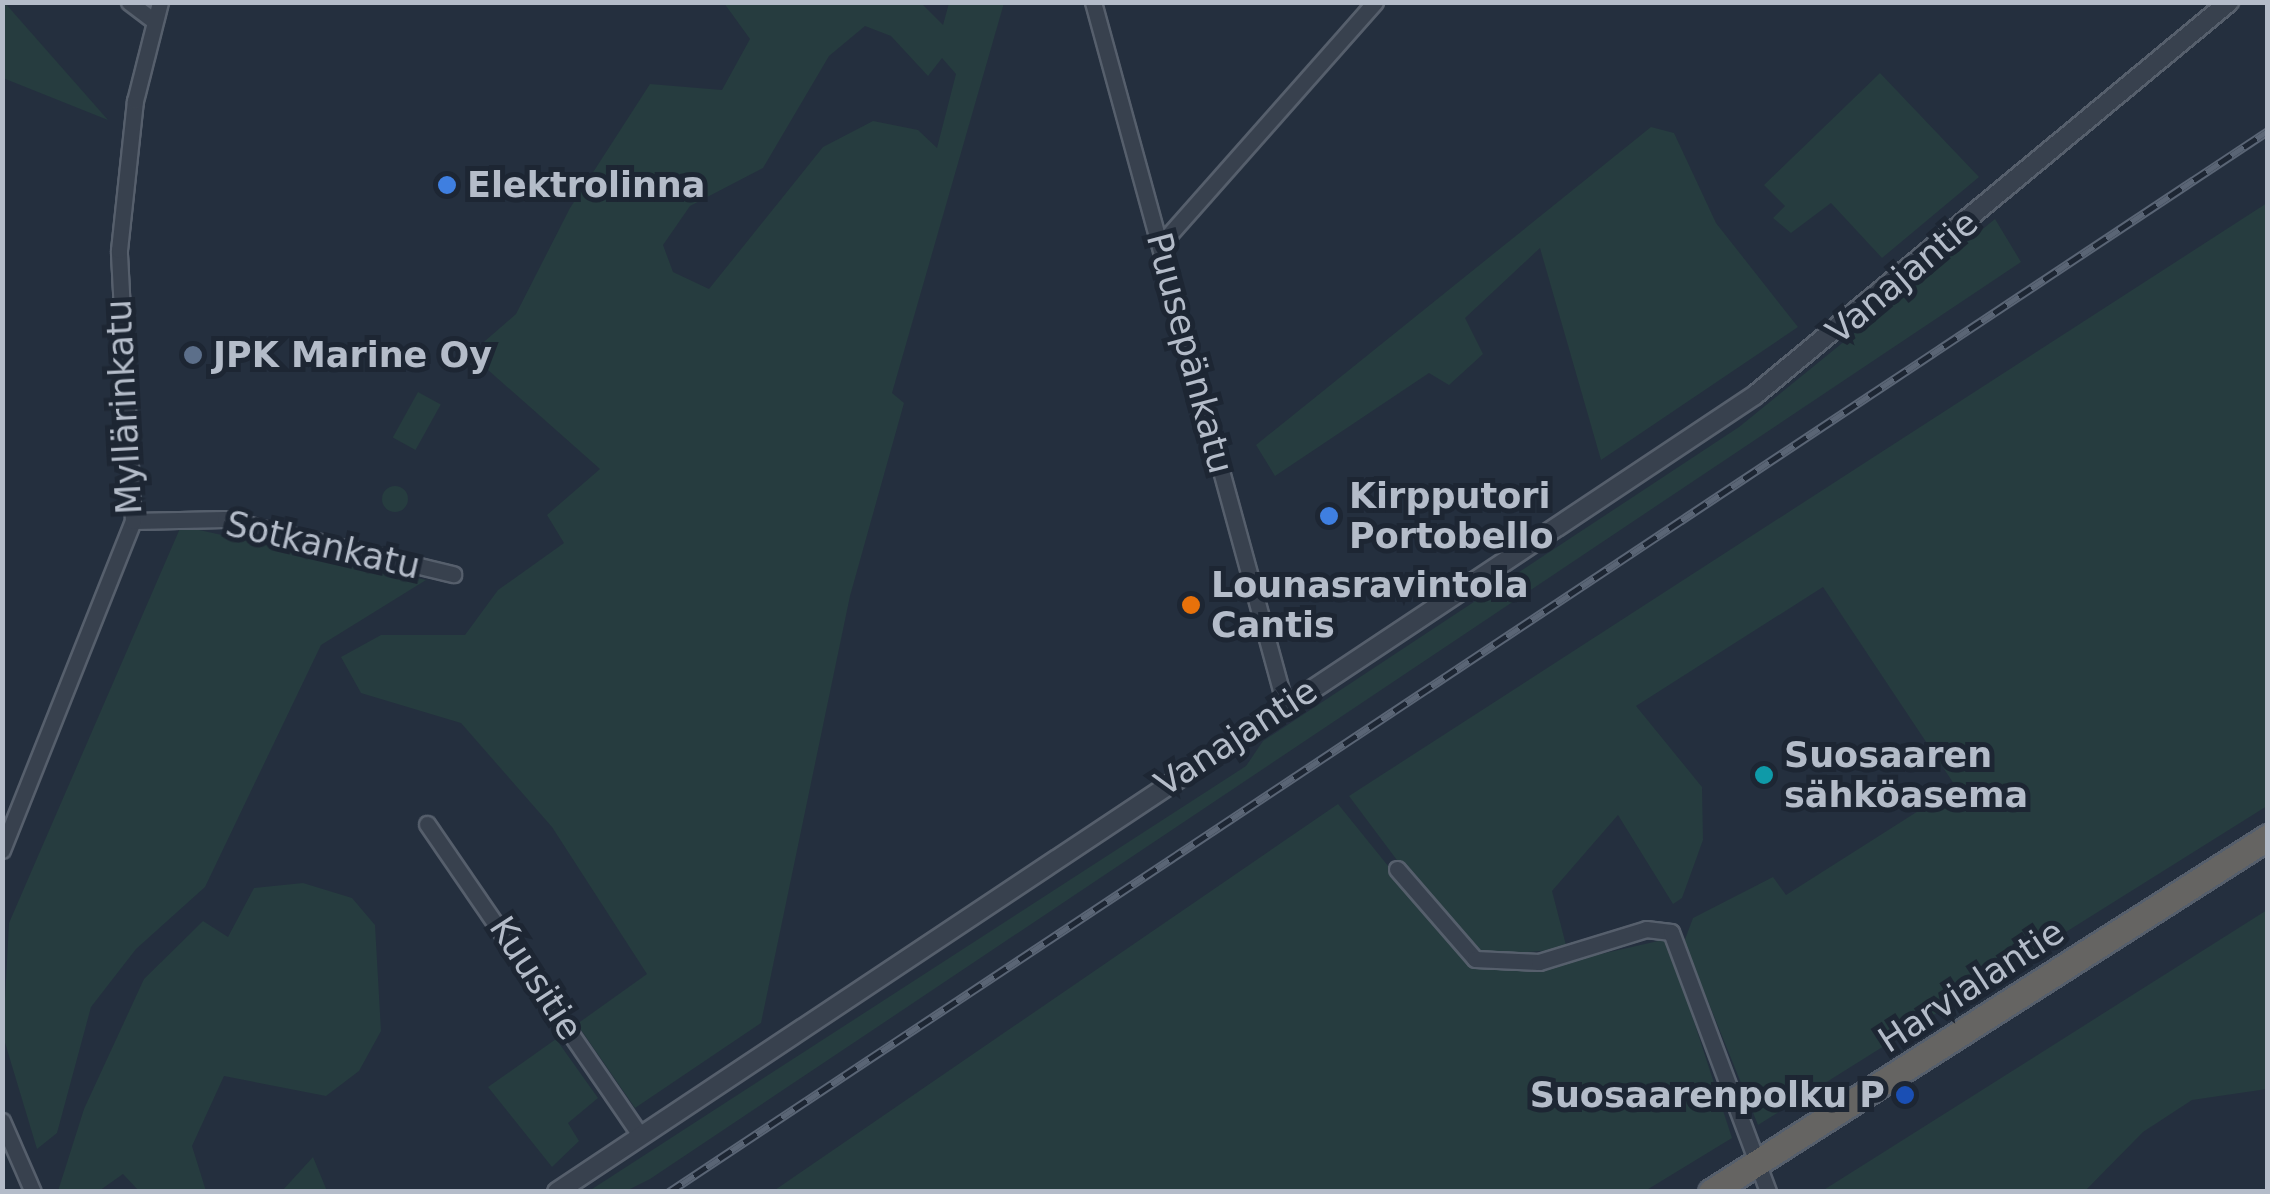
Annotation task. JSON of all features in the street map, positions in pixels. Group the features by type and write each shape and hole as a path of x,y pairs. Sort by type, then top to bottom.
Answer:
{"highway":[{"name":"Harvialantie","path":"1710,1192 2268,837"}],"street":[{"path":"130,2 154,21"},
{"name":"Myllärinkatu","path":"2,850 133,521 118,250 160,2"},
{"name":"Puusepänkatu","path":"1093,2 1285,705"},
{"path":"1161,244 1375,2"},
{"name":"Vanajantie","path":"557,1192 1785,373 2228,2"},
{"name":"Sotkankatu","path":"133,521 225,518 453,574"},
{"name":"Kuusitie","path":"427,824 641,1136"},
{"path":"1397,869 1475,959 1539,962 1646,930 1671,932 1768,1192"},
{"path":"2,1121 34,1192"}],"green space":[{"path":"5,3 108,120 3,78"},
{"path":"724,3 921,3 943,25 949,3 1004,3 892,393 904,403 850,596 761,1023 635,1108 577,1024 647,974 552,827 461,723 361,693 341,657 381,635 465,635 498,590 564,543 547,515 600,469 470,354 516,314 570,208 650,84 722,90 750,39","holes":["865,26 891,36 928,76 942,58 956,74 937,148 918,130 873,121 823,147 709,289 673,272 663,245 690,206 763,168 829,56"]},
{"path":"1880,73 1979,177 1882,258 1831,203 1791,233 1773,218 1785,206 1764,185"},
{"path":"1651,127 1674,133 1716,223 1798,327 1601,460 1540,248 1465,318 1483,354 1449,385 1429,373 1275,476 1256,445"},
{"path":"2267,203 2267,806 1758,1125 1684,942 1693,918 1773,877 1786,895 1956,787 1823,587 1636,706 1702,787 1703,840 1682,898 1673,904 1618,815 1552,891 1567,949 1477,956 1459,943 1349,796"},
{"path":"1995,219 2021,262 650,1179 626,1191 589,1191 1246,766 1263,741 1739,427"},
{"path":"418,392 441,405 416,450 393,437"},
{"path":"395,486 404,490 408,499 404,508 395,512 386,508 382,499 386,490"},
{"path":"181,526 426,580 321,645 205,887 136,949 91,1007 57,1133 37,1149 3,1036 9,923"},
{"path":"1338,804 1469,966 1539,968 1667,939 1732,1138 1645,1191 772,1192"},
{"path":"303,883 352,898 375,925 381,1031 359,1071 326,1096 224,1076 192,1146 206,1191 139,1191 123,1174 99,1191 58,1191 84,1109 144,979 203,921 228,937 254,888"},
{"path":"2267,910 2267,1089 2192,1100 2143,1132 2085,1191 1822,1191"},
{"path":"556,1039 598,1098 568,1123 579,1141 552,1167 488,1087"},
{"path":"313,1157 327,1191 282,1191"}],"railway":[{"path":"669,1192 2268,131"}],"place":[{"name":"Elektrolinna","path":"447,185"},
{"name":"JPK Marine Oy","path":"193,355"},
{"name":"Kirpputori Portobello","path":"1329,516"},
{"name":"Lounasravintola Cantis","path":"1191,605"},
{"name":"Suosaaren sähköasema","path":"1764,775"},
{"name":"Suosaarenpolku P","path":"1905,1095"}]}
